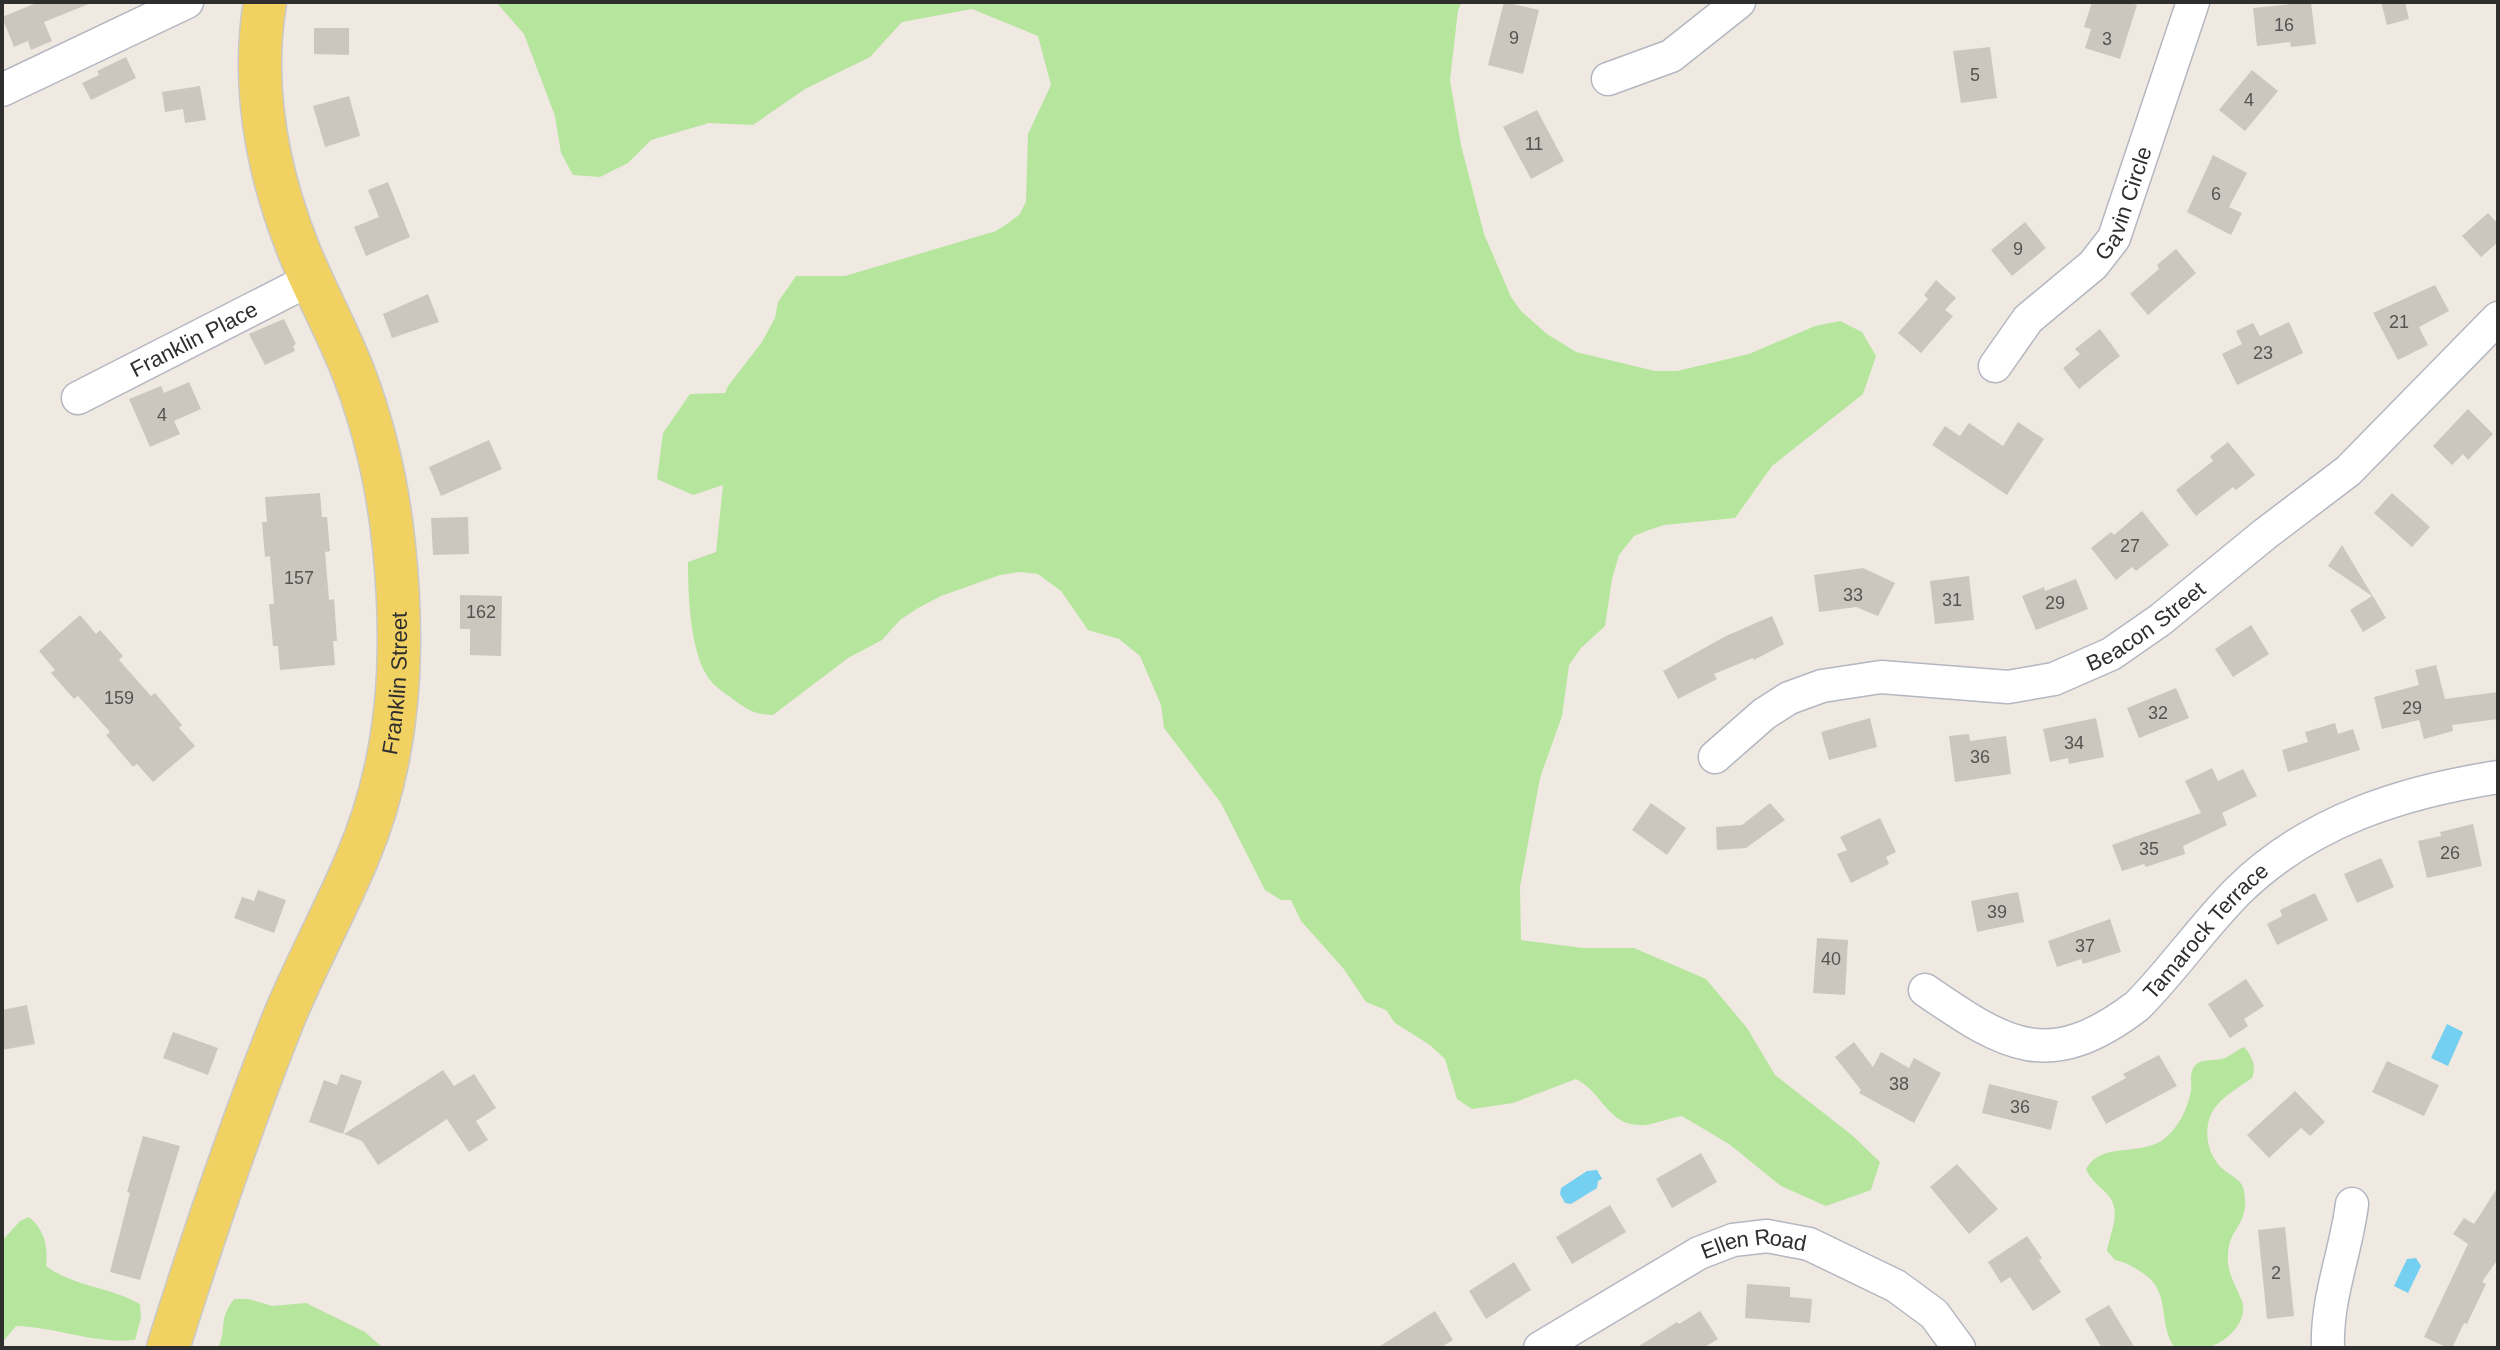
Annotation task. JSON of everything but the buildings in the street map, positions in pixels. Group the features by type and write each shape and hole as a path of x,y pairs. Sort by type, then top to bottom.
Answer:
{"main road":[{"name":"Franklin Street","path":"168,1348 220,1185 260,1079 285,1015 372,821 398,706 399,616 385,483 354,373 283,208 265,133 259,82 265,2"}],"street":[{"path":"2,90 187,2"},
{"path":"1608,79 1671,56 1739,2"},
{"name":"Gavin Circle","path":"1995,366 2028,319 2093,265 2114,238 2193,2"},
{"name":"Franklin Place","path":"78,398 311,279"},
{"name":"Beacon Street","path":"1715,757 1764,714 1789,698 1822,686 1881,677 2008,687 2054,679 2097,662 2160,620 2348,471 2498,318"},
{"name":"Tamarock Terrace","path":"1925,990 2010,1041 2041,1047 2087,1036 2137,1006 2236,893 2304,839 2379,804 2498,777"},
{"path":"2328,1348 2332,1292 2352,1204"},
{"name":"Ellen Road","path":"1540,1348 1699,1253 1733,1240 1767,1236 1809,1244 1896,1286 1934,1314 1959,1348"}],"green space":[{"path":"496,2 1462,2 1458,10 1450,80 1461,145 1484,234 1511,297 1521,311 1547,334 1576,352 1655,371 1677,371 1749,354 1815,326 1840,321 1862,332 1876,356 1863,394 1772,466 1735,518 1664,525 1634,536 1619,555 1605,626 1581,648 1569,665 1562,716 1540,778 1520,887 1521,940 1583,948 1634,948 1706,979 1747,1028 1775,1075 1853,1136 1880,1162 1871,1190 1826,1206 1781,1186 1729,1144 1682,1116 1646,1125 1623,1121 1576,1079 1513,1103 1472,1109 1457,1099 1445,1059 1430,1045 1395,1023 1386,1010 1366,1002 1343,968 1301,921 1291,900 1281,900 1265,890 1221,803 1164,728 1161,705 1140,656 1119,639 1088,630 1061,591 1038,574 1020,572 1000,575 941,596 918,608 900,620 882,640 848,658 773,715 752,711 711,682 701,663 693,635 688,562 716,552 723,485 693,495 657,479 663,433 690,394 725,393 762,342 775,318 778,302 796,276 845,276 996,231 1019,215 1026,202 1028,134 1051,85 1038,36 972,9 902,22 870,57 805,89 753,125 709,123 651,140 628,163 600,177 573,175 561,153 555,116 524,34"},
{"path":"2244,1047 2253,1062 2252,1078 2218,1104 2207,1129 2213,1156 2224,1170 2239,1181 2244,1191 2244,1212 2229,1245 2228,1260 2242,1301 2242,1317 2234,1331 2213,1346 2175,1348 2169,1338 2161,1296 2156,1287 2149,1278 2130,1265 2115,1260 2107,1251 2114,1207 2086,1169 2101,1155 2144,1147 2164,1139 2185,1111 2194,1067 2203,1061 2225,1058"},
{"path":"29,1217 39,1227 44,1239 46,1266 68,1278 140,1304 141,1318 135,1340 104,1340 16,1326 2,1343 2,1241 20,1221"},
{"path":"234,1299 249,1299 272,1306 306,1303 365,1332 383,1348 218,1348 224,1319"}],"water":[{"path":"2447,1024 2463,1032 2448,1066 2431,1058"},
{"path":"1597,1170 1602,1179 1598,1181 1597,1188 1571,1204 1565,1203 1560,1194 1561,1188 1587,1171"},
{"path":"2416,1258 2421,1266 2408,1293 2394,1286 2407,1259"}]}
